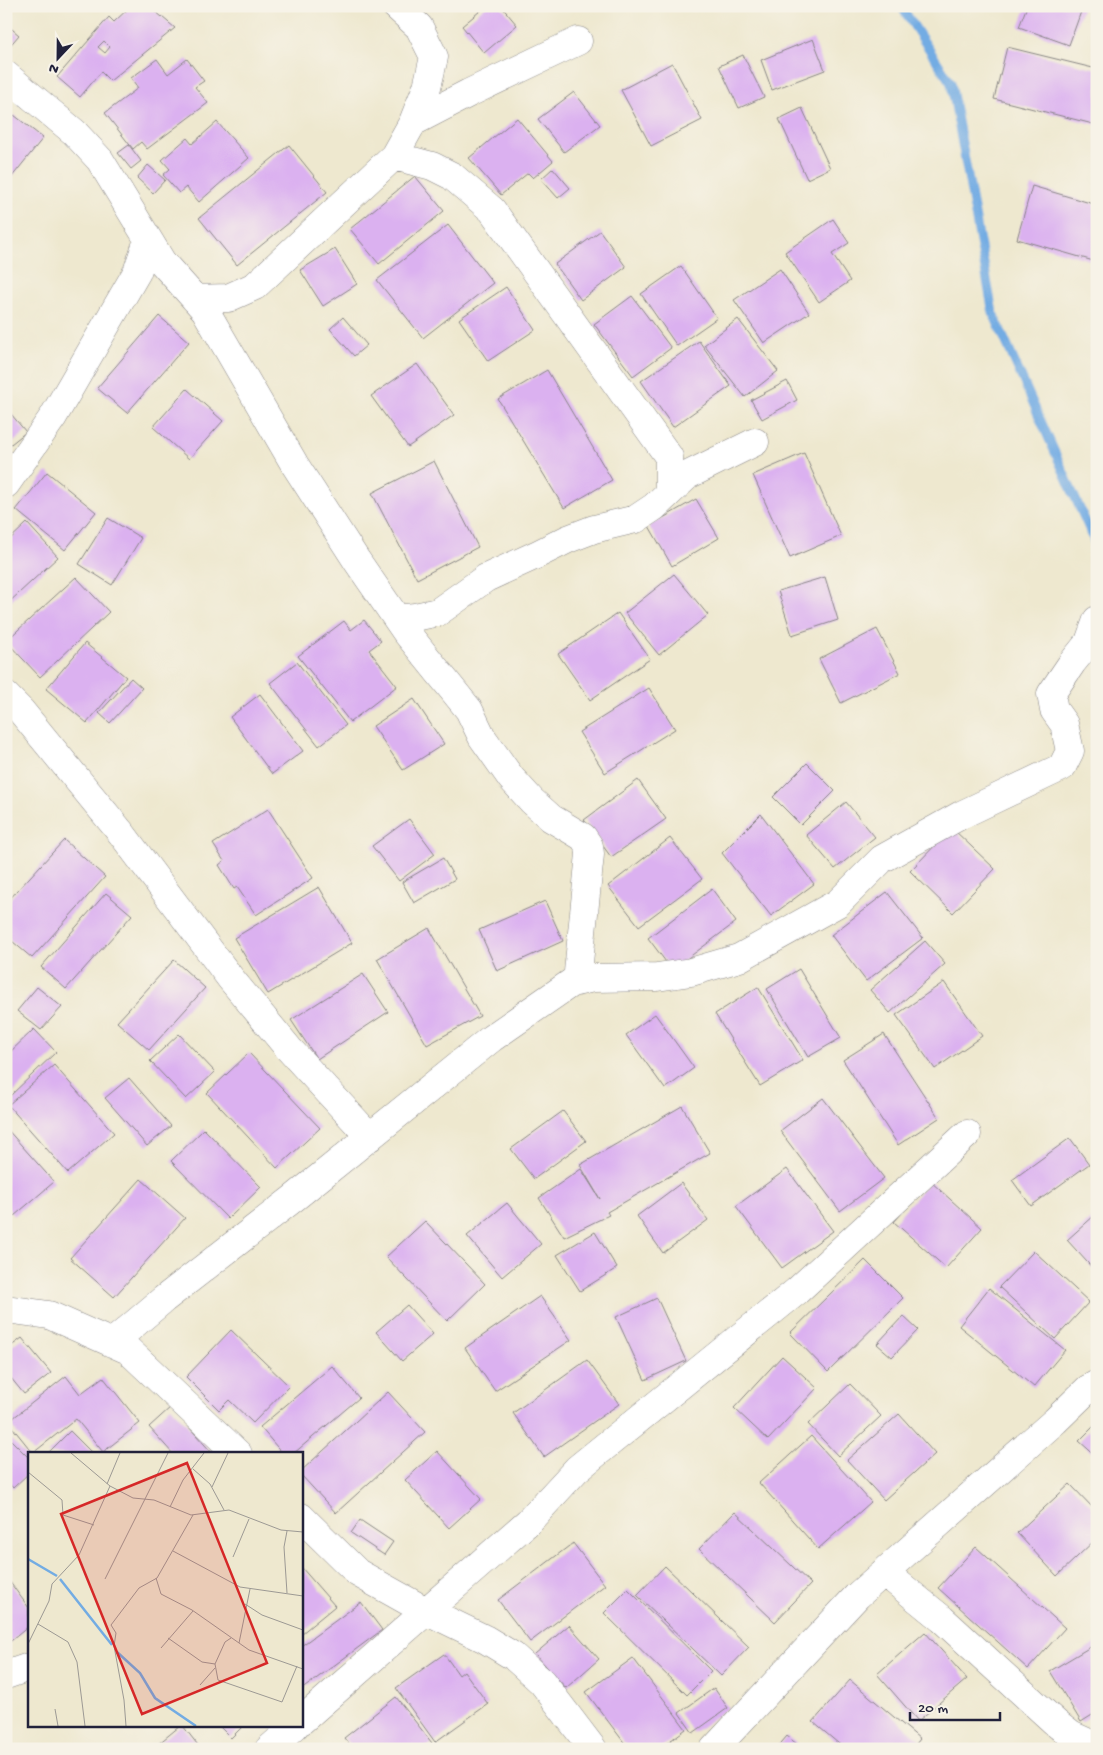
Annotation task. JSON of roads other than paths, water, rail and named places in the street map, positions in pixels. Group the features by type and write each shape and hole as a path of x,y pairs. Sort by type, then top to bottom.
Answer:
{"street":[{"path":"195,299 228,298 255,286 394,156 413,122 428,87 434,57 420,28 396,6"},
{"path":"413,122 468,93 578,41"},
{"path":"6,75 74,132 100,160 149,258 205,310 295,465 357,561 398,619 469,710 482,737 511,778 551,818 583,838 589,846 590,854 577,982"},
{"path":"394,156 432,166 452,176 492,210 669,457 669,492"},
{"path":"6,484 53,417 149,258"},
{"path":"398,619 438,612 486,578 568,539 594,529 636,519 654,507 688,475 755,442"},
{"path":"112,1343 492,1038 571,983 593,978 657,977 692,972 740,958 838,902 882,859 960,815 1062,767 1070,752 1064,724 1054,710 1051,694 1089,642 1097,620"},
{"path":"6,696 21,711 122,834 237,986 289,1049 370,1137"},
{"path":"302,1720 428,1612 528,1522 577,1469 797,1291 967,1134"},
{"path":"6,1309 49,1315 128,1350 236,1452"},
{"path":"714,1749 857,1596 1055,1421 1088,1388 1097,1384"},
{"path":"302,1518 358,1573 428,1612 485,1639 513,1656 542,1682 593,1749"},
{"path":"884,1572 942,1619 1057,1724 1071,1735 1092,1744 1093,1749"},
{"path":"6,1675 28,1667"},
{"path":"269,1749 293,1728"}],"waterway":[{"path":"901,6 951,83 993,313 1093,538 1097,551"}]}
